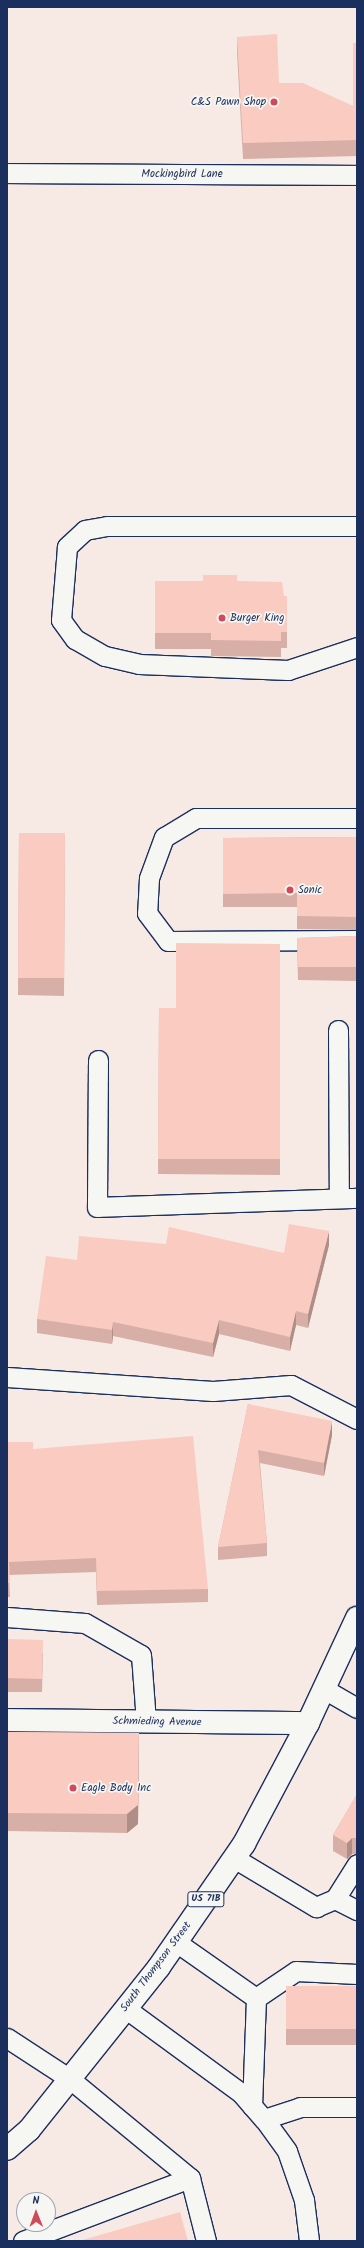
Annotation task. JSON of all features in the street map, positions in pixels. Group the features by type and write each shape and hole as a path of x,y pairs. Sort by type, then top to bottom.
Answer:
{"main road":[{"name":"South Thompson Street","path":"7,2149 29,2130 70,2079 176,1942 234,1858 308,1723 357,1618"},
{"name":"Schmieding Avenue","path":"7,1720 308,1723"}],"lane":[{"name":"Mockingbird Lane","path":"7,173 357,175"},
{"path":"357,526 107,526 86,530 67,546 61,620 75,639 93,649 138,664 288,670 357,647"},
{"path":"357,818 196,818 164,837 149,878 147,913 168,941 357,940"},
{"path":"98,1060 97,1207 348,1198 338,1030"},
{"path":"7,1376 213,1392 291,1385 357,1419"},
{"path":"7,1617 85,1623 141,1655 146,1722"},
{"path":"324,1688 357,1708"},
{"path":"234,1858 316,1907 336,1899 357,1864"},
{"path":"336,1899 357,1910"},
{"path":"176,1942 256,1998 286,1990 357,1990"},
{"path":"256,1998 296,1971 357,1974"},
{"path":"256,1998 258,2112"},
{"path":"125,2008 241,2093 258,2112 287,2151 304,2200 309,2241"},
{"path":"7,2038 70,2079 190,2178 206,2241"},
{"path":"258,2112 300,2107 357,2107"},
{"path":"23,2241 190,2178"}],"building":[{"name":"C&S Pawn Shop","path":"277,34 279,83 303,83 353,106 353,43 357,43 357,140 243,143 237,37"},
{"name":"Burger King","path":"203,575 237,575 237,581 282,582 284,596 287,596 287,632 281,632 281,641 211,640 211,633 155,633 155,581 203,581"},
{"path":"19,833 65,833 64,978 18,978"},
{"name":"Sonic","path":"357,837 357,917 297,916 297,893 223,894 223,838"},
{"path":"357,936 357,967 298,967 297,938"},
{"path":"176,943 280,944 280,1159 158,1159 159,1008 176,1008"},
{"path":"289,1224 329,1231 308,1314 296,1311 290,1337 219,1320 213,1343 113,1322 112,1330 37,1319 46,1256 77,1260 79,1236 166,1244 169,1227 284,1253"},
{"path":"248,1404 332,1421 324,1463 258,1450 267,1543 218,1547"},
{"path":"193,1436 208,1589 97,1591 96,1558 9,1562 10,1583 7,1583 7,1442 33,1442 33,1449"},
{"path":"7,1639 43,1640 42,1679 7,1678"},
{"name":"Eagle Body Inc","path":"7,1732 139,1733 138,1805 127,1814 7,1813"},
{"path":"357,1794 357,1838 352,1838 347,1843 333,1835"},
{"path":"286,1986 357,1986 357,2029 286,2029"},
{"path":"180,2212 188,2241 79,2241"}],"place":[{"name":"C&S Pawn Shop","path":"274,102"},
{"name":"Burger King","path":"222,618"},
{"name":"Sonic","path":"290,890"},
{"name":"Eagle Body Inc","path":"73,1788"}]}
